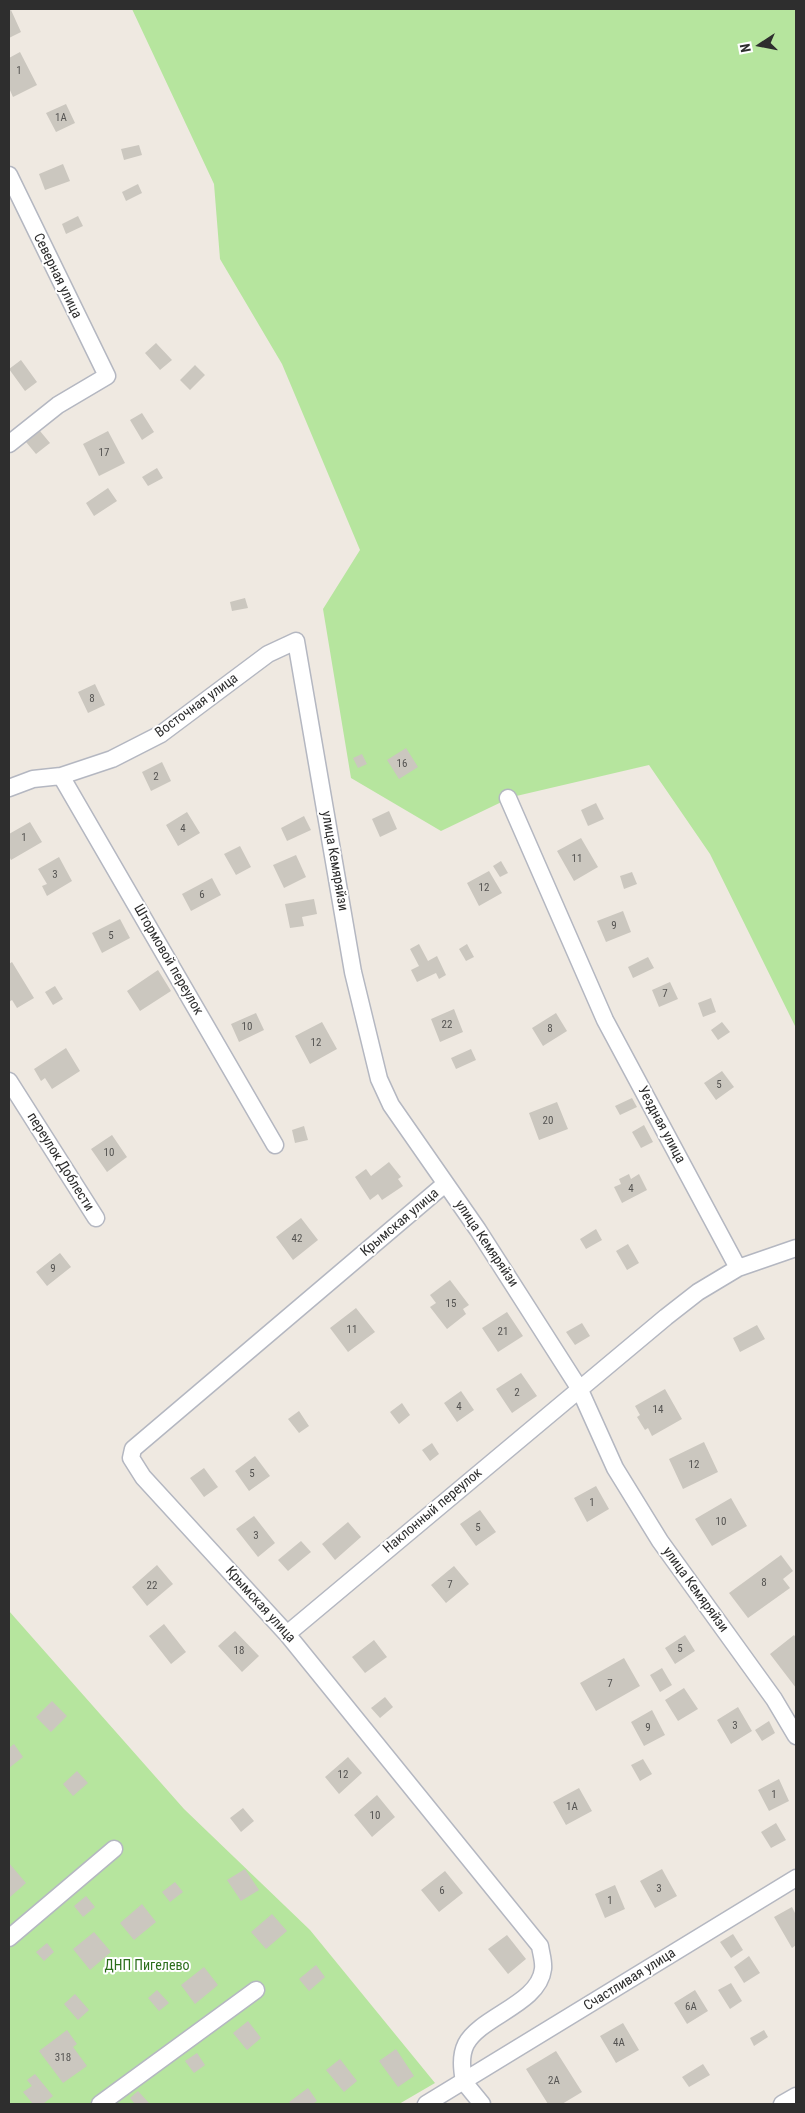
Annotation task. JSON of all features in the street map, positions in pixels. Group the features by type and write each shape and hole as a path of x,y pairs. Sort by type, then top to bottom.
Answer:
{"street":[{"name":"Северная улица","path":"9,175 107,376 58,404 9,444"},
{"name":"Восточная улица","path":"9,788 33,779 61,776 112,759 161,734 268,654 296,641"},
{"name":"улица Кемяряйзи","path":"296,641 352,972 379,1079 391,1105 478,1230 579,1388 614,1468 660,1542 774,1698 796,1736"},
{"name":"Штормовой переулок","path":"61,776 275,1145"},
{"name":"Уездная улица","path":"508,798 605,1020 738,1268"},
{"name":"переулок Доблести","path":"9,1080 96,1218"},
{"name":"Крымская улица","path":"445,1184 133,1449 131,1458 134,1466 288,1634 540,1946 544,1969 538,1983 524,1997 477,2032 466,2043 462,2056 464,2082"},
{"path":"579,1388 698,1292 738,1268 796,1248"},
{"name":"Наклонный переулок","path":"288,1634 579,1388"},
{"path":"9,1938 114,1849"},
{"name":"Счастливая улица","path":"426,2104 796,1878"},
{"path":"100,2104 256,1990"},
{"path":"464,2082 482,2104"},
{"path":"782,2104 796,2096"}],"green space":[{"path":"132,9 796,9 796,1028 710,854 649,765 512,797 441,831 351,778 323,609 360,550 282,364 220,259 214,184"},
{"name":"ДНП Пигелево","path":"9,1611 184,1809 310,1930 435,2083 399,2104 9,2104"}],"building":[{"path":"11,10 21,32 9,38 9,11"},
{"path":"20,52 37,85 13,97 9,88 9,58"},
{"path":"66,104 75,123 56,132 46,113"},
{"path":"139,145 142,155 124,160 121,149"},
{"path":"63,164 70,181 45,190 39,174"},
{"path":"138,184 142,193 126,201 122,192"},
{"path":"78,216 83,226 66,234 62,224"},
{"path":"156,343 172,360 160,370 145,353"},
{"path":"21,360 37,382 25,391 9,369"},
{"path":"195,365 205,375 190,390 180,380"},
{"path":"142,413 154,432 142,440 130,420"},
{"path":"40,431 50,443 36,454 26,442"},
{"path":"108,431 125,463 99,476 83,444"},
{"path":"157,468 163,478 148,486 142,477"},
{"path":"108,488 117,501 94,516 86,503"},
{"path":"245,598 248,608 232,611 230,602"},
{"path":"95,684 105,705 88,713 78,692"},
{"path":"406,748 418,767 399,779 387,760"},
{"path":"362,754 367,764 358,768 353,758"},
{"path":"162,762 171,781 151,791 142,772"},
{"path":"596,803 604,819 588,826 581,810"},
{"path":"389,811 397,829 380,837 372,819"},
{"path":"187,812 200,833 178,846 166,825"},
{"path":"304,816 311,830 287,841 281,828"},
{"path":"30,822 42,842 11,860 9,856 9,834"},
{"path":"581,838 598,867 574,881 557,851"},
{"path":"240,846 251,867 236,875 224,854"},
{"path":"296,855 306,877 284,888 273,865"},
{"path":"59,857 72,881 47,896 42,886 47,884 38,869"},
{"path":"501,861 508,873 500,877 493,866"},
{"path":"489,871 502,893 479,906 467,883"},
{"path":"632,872 637,884 624,889 620,876"},
{"path":"212,878 221,895 191,911 182,894"},
{"path":"314,899 317,914 302,917 304,926 290,928 285,904"},
{"path":"623,911 631,932 606,942 597,921"},
{"path":"120,919 130,938 102,953 92,933"},
{"path":"419,944 428,961 437,956 446,975 439,979 436,973 417,982 411,970 419,966 410,949"},
{"path":"467,944 474,957 466,961 459,949"},
{"path":"648,957 654,968 633,978 628,967"},
{"path":"12,962 34,998 17,1008 12,1000 9,1002 9,964"},
{"path":"158,970 171,991 140,1011 127,991"},
{"path":"670,982 678,999 659,1007 652,990"},
{"path":"55,986 63,999 53,1005 45,992"},
{"path":"711,998 716,1012 703,1017 698,1003"},
{"path":"454,1009 463,1032 440,1042 431,1019"},
{"path":"256,1013 264,1030 239,1042 231,1024"},
{"path":"556,1013 567,1031 543,1046 532,1028"},
{"path":"322,1022 337,1049 310,1064 295,1036"},
{"path":"722,1022 730,1032 718,1040 711,1030"},
{"path":"66,1048 80,1071 52,1089 45,1078 41,1081 34,1069"},
{"path":"471,1049 476,1060 456,1069 451,1058"},
{"path":"722,1071 734,1087 716,1100 704,1083"},
{"path":"632,1098 637,1107 620,1115 615,1106"},
{"path":"557,1102 568,1129 539,1140 529,1113"},
{"path":"644,1125 653,1142 641,1148 632,1132"},
{"path":"304,1126 308,1140 295,1143 292,1130"},
{"path":"112,1135 127,1157 107,1172 91,1149"},
{"path":"389,1162 401,1177 398,1179 403,1186 382,1200 378,1194 370,1200 355,1177 366,1169 371,1176"},
{"path":"629,1174 631,1179 639,1174 647,1190 622,1203 614,1187 621,1184 619,1179"},
{"path":"301,1218 318,1240 293,1260 276,1237"},
{"path":"596,1229 602,1240 586,1249 580,1239"},
{"path":"628,1244 639,1263 627,1270 616,1251"},
{"path":"60,1253 71,1267 47,1286 36,1272"},
{"path":"450,1280 469,1305 463,1309 466,1314 447,1329 430,1307 436,1303 430,1295"},
{"path":"356,1308 375,1332 348,1352 330,1328"},
{"path":"507,1312 523,1336 498,1352 482,1328"},
{"path":"582,1323 590,1336 575,1345 566,1332"},
{"path":"757,1325 765,1339 740,1352 733,1338"},
{"path":"521,1373 537,1396 512,1413 496,1389"},
{"path":"665,1389 682,1419 652,1436 648,1428 645,1430 637,1417 640,1415 635,1406"},
{"path":"461,1391 474,1410 457,1422 444,1403"},
{"path":"402,1403 410,1415 399,1424 390,1412"},
{"path":"299,1411 309,1426 299,1433 288,1419"},
{"path":"704,1442 718,1472 683,1489 669,1459"},
{"path":"432,1443 439,1454 430,1461 422,1450"},
{"path":"255,1456 270,1476 249,1491 235,1471"},
{"path":"204,1468 218,1487 204,1497 190,1478"},
{"path":"596,1486 609,1509 587,1522 574,1498"},
{"path":"731,1498 747,1526 712,1546 695,1519"},
{"path":"480,1510 496,1532 476,1546 460,1524"},
{"path":"254,1516 275,1543 258,1557 236,1529"},
{"path":"348,1522 361,1537 335,1560 322,1544"},
{"path":"301,1541 311,1552 288,1571 278,1560"},
{"path":"781,1555 793,1571 783,1579 790,1588 748,1618 729,1593"},
{"path":"157,1565 173,1584 147,1606 132,1587"},
{"path":"454,1566 469,1584 446,1603 431,1585"},
{"path":"164,1624 186,1652 171,1664 149,1636"},
{"path":"235,1631 259,1656 242,1672 218,1646"},
{"path":"685,1635 695,1651 675,1664 665,1648"},
{"path":"794,1635 796,1638 796,1688 770,1654"},
{"path":"374,1640 387,1657 365,1673 352,1657"},
{"path":"624,1658 640,1686 596,1711 580,1683"},
{"path":"662,1668 672,1685 660,1692 650,1675"},
{"path":"684,1688 698,1709 678,1721 665,1700"},
{"path":"385,1697 393,1707 380,1718 371,1708"},
{"path":"52,1701 67,1716 51,1732 36,1717"},
{"path":"738,1707 752,1731 731,1744 717,1720"},
{"path":"652,1710 665,1735 644,1746 631,1722"},
{"path":"769,1721 775,1733 762,1741 755,1730"},
{"path":"14,1744 23,1757 9,1768 9,1748"},
{"path":"348,1757 362,1773 339,1794 325,1777"},
{"path":"643,1759 652,1774 640,1781 631,1765"},
{"path":"77,1771 88,1783 73,1796 63,1784"},
{"path":"779,1779 789,1801 769,1811 758,1790"},
{"path":"579,1788 592,1811 566,1825 553,1802"},
{"path":"377,1795 395,1817 372,1837 354,1815"},
{"path":"243,1808 254,1821 241,1832 230,1818"},
{"path":"776,1823 786,1840 771,1848 761,1832"},
{"path":"9,1863 26,1883 9,1898"},
{"path":"245,1869 259,1890 241,1901 227,1880"},
{"path":"662,1869 677,1896 655,1908 640,1881"},
{"path":"445,1871 463,1893 439,1912 421,1890"},
{"path":"175,1882 183,1892 170,1902 162,1892"},
{"path":"615,1885 625,1909 605,1918 595,1894"},
{"path":"86,1896 95,1907 83,1917 74,1906"},
{"path":"142,1904 156,1922 134,1940 120,1923"},
{"path":"792,1907 796,1915 796,1945 792,1948 774,1917"},
{"path":"272,1914 287,1931 266,1949 251,1932"},
{"path":"94,1932 111,1952 90,1970 73,1949"},
{"path":"733,1934 743,1950 731,1958 720,1942"},
{"path":"507,1935 526,1959 508,1974 488,1949"},
{"path":"47,1943 54,1952 44,1961 36,1952"},
{"path":"749,1956 760,1973 744,1983 734,1967"},
{"path":"316,1965 325,1977 309,1991 299,1979"},
{"path":"204,1967 218,1985 195,2004 181,1985"},
{"path":"731,1983 742,2001 730,2009 718,1990"},
{"path":"157,1990 169,2003 159,2011 148,1998"},
{"path":"695,1990 708,2011 687,2024 674,2003"},
{"path":"75,1994 89,2010 78,2020 64,2004"},
{"path":"248,2021 261,2038 247,2050 233,2033"},
{"path":"623,2023 639,2050 616,2063 600,2036"},
{"path":"67,2030 77,2044 73,2047 87,2066 63,2083 39,2051"},
{"path":"764,2030 768,2037 754,2046 750,2038"},
{"path":"396,2049 414,2076 398,2087 379,2061"},
{"path":"556,2051 582,2092 562,2104 548,2104 526,2069"},
{"path":"197,2053 205,2065 194,2073 185,2061"},
{"path":"340,2059 357,2081 344,2092 326,2070"},
{"path":"703,2064 710,2075 689,2087 682,2077"},
{"path":"35,2074 53,2096 43,2104 33,2104 23,2092 32,2086 27,2080"},
{"path":"308,2088 317,2101 313,2104 291,2104 289,2102"},
{"path":"138,2091 149,2103 135,2104 130,2098"}]}
